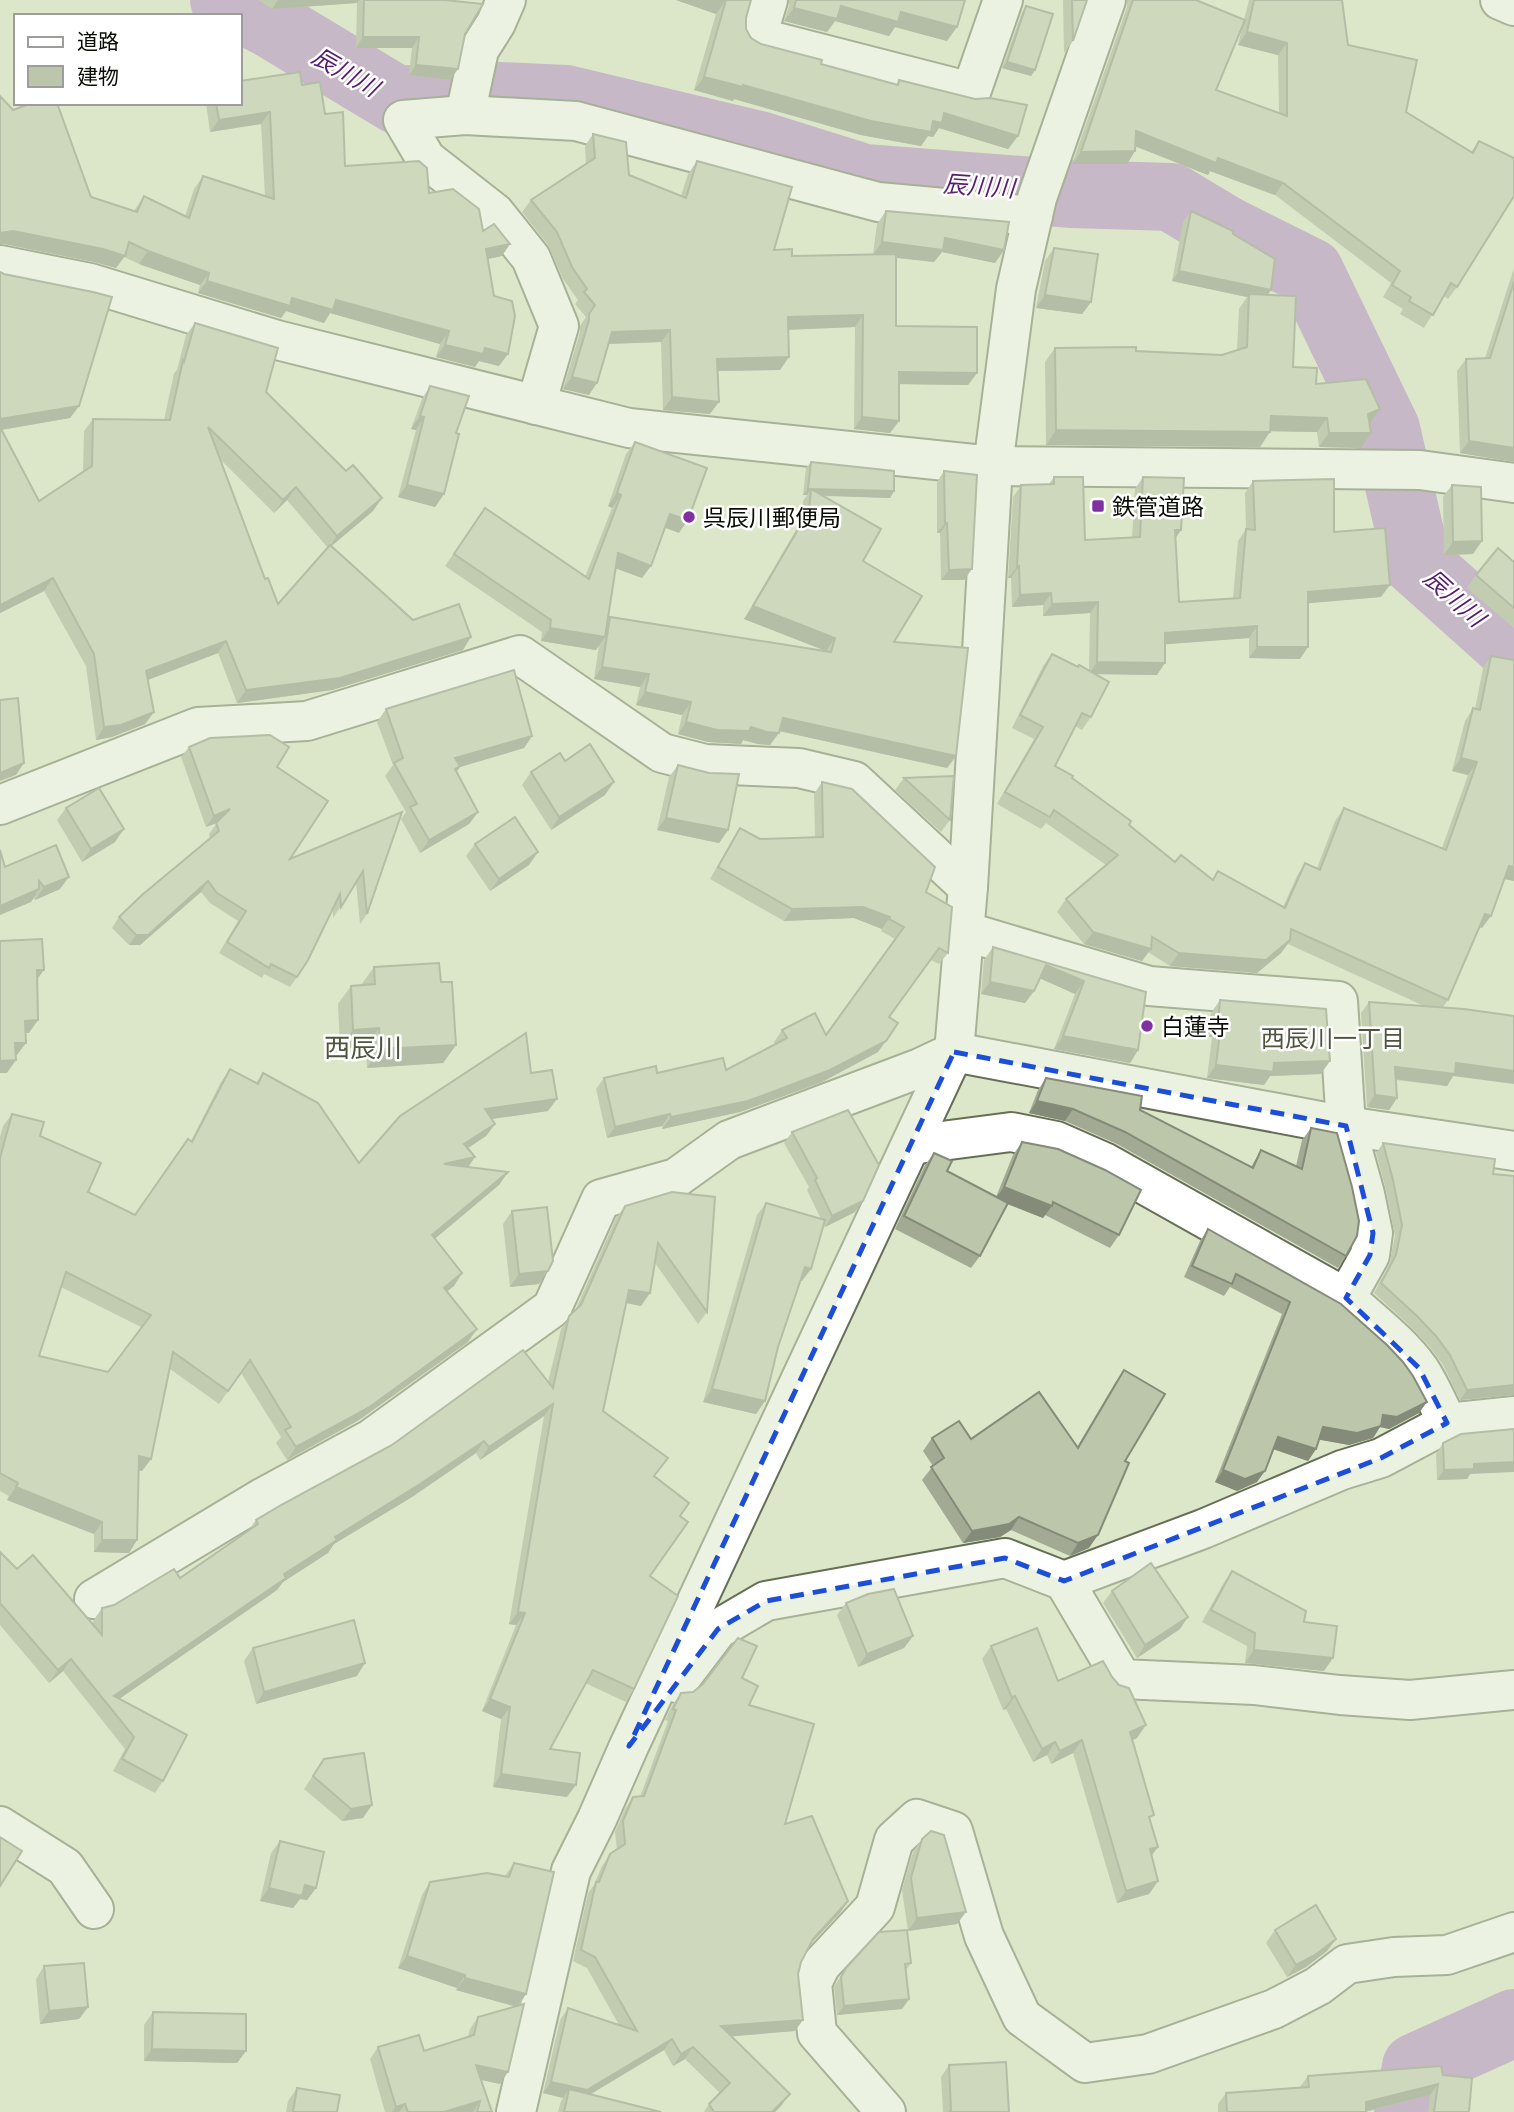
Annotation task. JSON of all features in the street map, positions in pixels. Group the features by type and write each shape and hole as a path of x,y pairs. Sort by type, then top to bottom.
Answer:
{"street":[{"path":"465,115 479,50 496,23 506,0"},
{"path":"768,0 757,37 971,92 1003,0"},
{"path":"516,2112 570,1871 597,1819 954,1052 968,887 993,466 1016,289 1037,198 1106,0"},
{"path":"1500,0 1514,6"},
{"path":"536,405 559,326 531,258 495,214 426,159 403,120 465,115 576,121 878,202 1033,216"},
{"path":"0,265 90,283 277,340 629,428 993,466 1394,470 1514,483"},
{"path":"0,806 198,727 307,721 520,655 662,753 705,764 799,768 853,781 968,887"},
{"path":"964,931 1149,986 1338,1001 1346,1126 1373,1233 1370,1255 1346,1298"},
{"path":"94,1599 262,1498 371,1439 552,1308 601,1199 676,1178 729,1140 920,1068 954,1052 1346,1126 1514,1151"},
{"path":"911,1145 1012,1132 1056,1141 1106,1163 1346,1298 1399,1345 1419,1368 1447,1423"},
{"path":"1064,1581 1203,1529 1342,1470 1381,1458 1447,1423 1514,1416"},
{"path":"629,1746 718,1629 766,1601 1005,1558 1064,1581 1122,1679 1254,1685 1410,1700 1514,1690"},
{"path":"886,2112 817,2033 811,1983 821,1965 875,1907 894,1840 917,1819 953,1830 984,1936 1022,2017 1085,2063 1148,2054 1274,2010 1318,1986 1347,1964 1394,1957 1447,1955 1514,1931"},
{"path":"0,1826 65,1867 94,1909"}],"highlighted area":[{"path":"954,1052 1346,1126 1373,1233 1370,1255 1346,1298 1419,1368 1447,1423 1381,1458 1064,1581 1005,1558 766,1601 718,1629 629,1746"}],"building":[{"path":"364,0 445,0 483,4 465,34 458,69 416,65 419,37 363,37"},
{"path":"726,0 751,0 746,29 751,38 761,44 822,60 821,64 898,85 899,80 975,99 990,98 1027,105 1018,136 944,113 942,123 933,121 931,132 871,121 743,85 704,77"},
{"path":"796,0 965,0 957,27 901,12 898,22 841,6 837,19 794,8"},
{"path":"1072,0 1087,0 1073,41"},
{"path":"1133,0 1196,0 1245,20 1216,90 1287,116 1287,43 1247,32 1254,0 1342,0 1348,45 1417,60 1406,112 1473,153 1479,141 1514,158 1514,196 1457,287 1451,283 1433,315 1409,301 1411,297 1392,285 1400,271 1283,183 1218,158 1216,163 1136,131 1135,151 1081,152"},
{"path":"1026,6 1053,14 1035,70 1007,62"},
{"path":"300,72 302,85 320,82 325,114 343,112 345,166 419,161 427,168 429,193 453,189 479,209 483,231 494,224 510,244 486,249 494,296 512,301 515,316 508,354 485,348 483,354 445,345 449,331 336,300 333,310 292,298 290,306 207,281 209,273 129,242 125,256 13,231 0,233 0,96 13,110 27,105 58,105 91,197 137,212 144,196 189,218 203,176 274,199 270,112 219,120 216,105 242,105 242,81"},
{"path":"593,134 626,142 629,175 686,198 697,161 792,187 774,250 792,249 792,256 896,254 896,326 977,327 977,373 899,372 899,421 862,417 863,315 788,317 789,357 717,359 719,402 672,397 670,330 612,332 597,383 572,377 589,314 595,305 584,292 587,289 572,267 557,232 531,200 595,158"},
{"path":"886,211 1009,222 1004,250 945,238 943,250 882,242"},
{"path":"1191,211 1233,231 1233,234 1275,259 1271,290 1179,271"},
{"path":"1054,248 1098,254 1091,302 1045,295"},
{"path":"0,272 112,297 79,406 0,419"},
{"path":"1514,282 1514,448 1469,441 1466,359 1490,358"},
{"path":"1249,294 1296,296 1293,367 1317,368 1316,384 1366,379 1380,409 1368,414 1371,433 1329,433 1327,418 1271,416 1270,432 1056,430 1055,348 1136,347 1136,351 1222,355 1247,347"},
{"path":"195,323 278,348 266,392 346,471 353,465 382,498 337,536 296,487 283,500 208,427 265,579 268,578 278,604 330,545 413,620 459,604 471,637 340,678 246,690 226,641 146,671 154,712 121,725 104,727 94,654 53,578 0,605 0,427 39,501 92,466 93,419 170,420 183,360 184,362"},
{"path":"430,386 469,396 456,433 459,434 444,494 407,485 424,417 420,416"},
{"path":"635,442 707,468 688,520 670,514 651,566 618,553 605,637 550,628 551,620 454,554 485,508 589,579 621,495 617,493"},
{"path":"811,462 894,471 894,491 808,489"},
{"path":"944,471 977,475 972,569 949,570"},
{"path":"1054,477 1083,477 1085,540 1140,537 1143,477 1184,478 1181,530 1175,530 1179,602 1240,598 1246,529 1255,530 1253,481 1334,479 1334,532 1385,528 1390,585 1308,592 1308,647 1257,647 1257,626 1165,633 1165,663 1097,662 1098,602 1052,604 1051,593 1020,595 1019,566 1017,567 1021,485 1054,484"},
{"path":"1452,485 1481,487 1482,541 1453,542"},
{"path":"811,489 881,529 863,561 922,596 894,642 968,648 956,756 783,718 779,733 751,727 749,731 717,730 686,722 691,702 645,692 649,674 602,667 610,617 831,652 835,638 753,606 809,511"},
{"path":"1498,548 1514,562 1514,608 1476,575"},
{"path":"1052,654 1109,682 1091,717 1082,713 1055,766 1073,776 1072,778 1131,821 1129,825 1175,862 1181,855 1213,880 1218,871 1285,908 1305,863 1320,870 1344,808 1446,850 1477,762 1461,758 1473,708 1480,710 1491,656 1514,660 1514,867 1509,866 1491,916 1485,914 1448,1000 1291,929 1290,940 1266,960 1179,953 1152,937 1151,949 1093,932 1066,899 1118,855 1054,810 1050,817 1005,792 1043,727 1020,715"},
{"path":"514,670 532,736 455,758 460,766 455,769 478,812 429,840 410,807 417,804 394,763 403,758 386,709"},
{"path":"18,698 24,763 0,773 0,700"},
{"path":"270,735 289,747 277,767 328,801 290,859 402,812 367,914 363,871 341,907 340,894 297,977 271,964 269,968 227,942 246,911 217,893 208,881 148,935 136,935 119,917 219,831 216,823 230,809 214,816 189,747 210,738"},
{"path":"590,744 614,782 559,817 531,772 560,753 565,761"},
{"path":"678,765 709,773 739,774 728,830 666,818"},
{"path":"954,776 950,820 904,778"},
{"path":"822,782 852,789 935,867 926,892 952,907 948,953 939,948 889,1017 898,1023 886,1041 830,1070 748,1101 671,1117 670,1114 615,1127 604,1078 656,1066 657,1073 723,1058 726,1070 787,1038 782,1030 815,1013 826,1035 904,927 889,919 890,917 863,907 792,909 718,867 740,828 760,839 823,837"},
{"path":"99,788 124,829 91,849 66,808"},
{"path":"515,817 538,852 499,879 475,844"},
{"path":"56,845 69,877 44,887 39,881 39,889 0,906 0,850 5,867"},
{"path":"42,939 44,970 37,970 38,1020 25,1021 26,1043 15,1043 16,1060 0,1061 0,941"},
{"path":"993,947 1146,992 1138,1050 1063,1036 1084,981 1046,965 1034,991 990,982"},
{"path":"439,963 441,982 452,982 456,1045 380,1049 379,1028 353,1030 351,986 375,984 374,967"},
{"path":"1220,1000 1326,1009 1330,1061 1274,1063 1273,1072 1216,1065 1221,1024 1218,1024"},
{"path":"1369,1002 1464,1009 1514,1016 1514,1071 1456,1063 1455,1074 1395,1067 1397,1098 1375,1095"},
{"path":"526,1033 531,1073 552,1070 557,1099 485,1109 495,1124 464,1144 475,1157 444,1164 508,1172 432,1235 462,1273 444,1288 477,1329 368,1408 296,1447 285,1430 291,1427 250,1360 228,1391 173,1352 151,1459 139,1456 137,1540 102,1540 102,1522 16,1487 18,1483 0,1473 0,1158 12,1114 44,1122 40,1136 101,1163 88,1192 135,1215 188,1139 192,1142 230,1069 258,1084 263,1073 318,1103 359,1163 400,1116","holes":["66,1272 151,1315 108,1372 39,1356"]},
{"path":"1046,1078 1142,1096 1140,1110 1253,1168 1261,1150 1302,1169 1311,1128 1337,1133 1359,1221 1357,1236 1346,1256 1125,1132 1073,1109 1037,1101"},
{"path":"848,1110 879,1165 863,1201 832,1216 815,1180 817,1178 792,1132"},
{"path":"1022,1142 1058,1149 1141,1190 1119,1235 1053,1202 1052,1206 1004,1187"},
{"path":"1383,1143 1495,1159 1493,1174 1514,1176 1514,1385 1467,1390 1450,1355 1436,1336 1381,1283 1396,1255 1402,1225"},
{"path":"934,1153 952,1161 947,1171 1008,1203 980,1256 904,1216"},
{"path":"672,1192 715,1197 707,1312 658,1243 650,1293 629,1290 603,1411 668,1458 654,1476 689,1503 680,1516 688,1522 650,1576 678,1596 634,1689 593,1670 550,1749 580,1753 576,1785 501,1774 510,1707 490,1699 525,1613 518,1612 553,1404 489,1447 484,1441 335,1537 337,1540 284,1574 286,1578 114,1696 187,1735 163,1781 122,1759 134,1737 71,1659 58,1670 0,1603 0,1552 17,1569 33,1555 102,1635 102,1608 114,1605 174,1569 180,1578 258,1524 256,1520 392,1445 523,1350 553,1388 569,1316 581,1305 625,1206"},
{"path":"766,1203 825,1220 811,1269 805,1267 778,1347 765,1401 712,1389"},
{"path":"547,1207 553,1261 548,1271 519,1274 512,1211"},
{"path":"1208,1229 1341,1304 1403,1362 1427,1402 1397,1417 1383,1415 1381,1426 1357,1433 1323,1427 1316,1449 1278,1437 1265,1471 1245,1479 1223,1470 1290,1302 1236,1274 1232,1284 1192,1266"},
{"path":"1124,1370 1165,1394 1125,1461 1129,1463 1098,1535 1078,1543 1019,1517 1009,1524 972,1531 931,1467 944,1458 932,1438 959,1421 971,1439 1039,1392 1078,1448"},
{"path":"1514,1429 1514,1462 1474,1464 1474,1469 1444,1470 1443,1443 1461,1434"},
{"path":"1151,1563 1188,1617 1145,1645 1112,1591"},
{"path":"1232,1571 1306,1611 1304,1622 1337,1626 1333,1658 1254,1650 1255,1633 1211,1610"},
{"path":"894,1589 913,1636 867,1654 846,1603 868,1594"},
{"path":"354,1620 365,1663 264,1692 253,1648"},
{"path":"1037,1628 1058,1681 1103,1661 1119,1685 1129,1688 1146,1725 1130,1732 1154,1815 1149,1817 1158,1847 1150,1849 1158,1881 1126,1891 1082,1740 1060,1751 1055,1742 1042,1749 1015,1696 1012,1698 991,1646"},
{"path":"738,1638 757,1646 742,1678 758,1686 749,1705 814,1724 785,1824 812,1816 848,1901 813,1939 801,1962 798,1974 803,2020 721,2026 790,2094 772,2112 714,2112 709,2104 730,2083 693,2047 681,2054 672,2039 587,2090 551,2082 568,2008 637,2031 595,1957 581,1950 596,1882 599,1882 610,1854 625,1844 623,1821 633,1797 644,1796 676,1710 673,1709 681,1693 693,1692 702,1685"},
{"path":"364,1753 372,1805 351,1809 313,1776 324,1759"},
{"path":"931,1831 944,1835 966,1912 917,1918 911,1878 922,1839"},
{"path":"0,1837 22,1851 0,1886"},
{"path":"280,1841 324,1852 316,1888 305,1885 302,1896 269,1888"},
{"path":"514,1863 554,1872 526,1994 465,1978 465,1975 407,1956 430,1882 487,1873 509,1877"},
{"path":"1316,1905 1336,1939 1296,1965 1275,1930"},
{"path":"907,1930 911,1963 905,1964 909,1999 844,2006 841,1977 846,1968 879,1932"},
{"path":"84,1963 88,2007 49,2011 44,1966"},
{"path":"524,2004 508,2072 476,2065 492,2112 477,2112 480,2101 444,2112 408,2112 405,2104 396,2107 378,2047 419,2035 424,2051 474,2035 478,2017"},
{"path":"153,2012 246,2014 246,2051 152,2049"},
{"path":"1006,2062 1009,2112 949,2112 949,2065"},
{"path":"1441,2066 1443,2075 1472,2078 1469,2112 1434,2112 1438,2084 1366,2102 1366,2112 1227,2112 1226,2093 1309,2087 1308,2076"},
{"path":"297,2088 340,2095 337,2112 293,2112"},
{"path":"569,2089 661,2112 564,2112"}],"waterway":[{"name":"辰川川","path":"224,0 271,24 397,100 477,95 566,99 759,145 864,178 1073,194 1171,197 1226,230 1310,272 1386,429 1417,563 1514,650"},
{"path":"1408,2112 1416,2067 1514,2023"}],"place":[{"name":"鉄管道路","path":"1098,506"},
{"name":"呉辰川郵便局","path":"689,517"},
{"name":"白蓮寺","path":"1147,1026"}],"district":[{"name":"西辰川一丁目","path":"1333,1037"},
{"name":"西辰川","path":"363,1047"}]}
